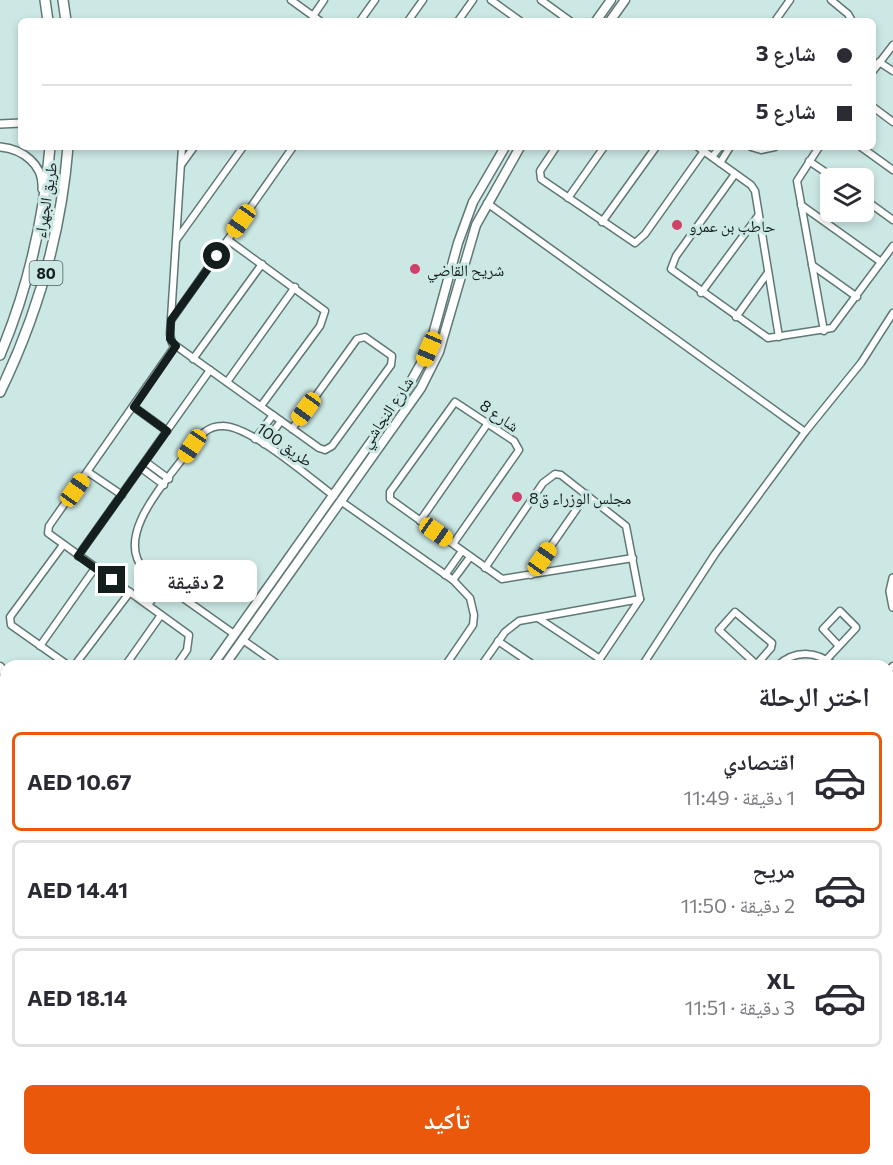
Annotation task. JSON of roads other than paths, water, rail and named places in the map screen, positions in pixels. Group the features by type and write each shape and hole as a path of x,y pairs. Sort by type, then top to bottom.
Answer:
{"highway":[{"path":"44,0 46,18"},
{"path":"63,1 66,18"},
{"name":"طريق الجهراء","path":"0,355 23,289 38,225 50,150"},
{"name":"طريق الجهراء","path":"0,392 31,320 50,260 57,231 68,150"}],"main road":[{"path":"598,18 611,0"},
{"path":"612,18 625,0"},
{"name":"شارع النجاشي","path":"228,660 385,440 389,425 421,367 442,307 465,222 483,181 503,150"},
{"name":"شارع النجاشي","path":"216,660 376,435 389,425 421,388 439,352 469,245 486,203 518,150"},
{"path":"376,435 383,435 385,440"}],"street":[{"path":"291,0 316,18"},
{"path":"313,16 324,0"},
{"path":"362,18 375,0"},
{"path":"410,18 423,0"},
{"path":"460,18 473,0"},
{"path":"491,0 511,18"},
{"path":"541,0 566,18"},
{"path":"777,18 790,0"},
{"path":"833,0 849,18"},
{"path":"876,66 893,45"},
{"path":"879,62 893,71"},
{"path":"876,109 893,122"},
{"path":"0,124 18,123"},
{"path":"0,147 17,151 38,167 42,181 38,225"},
{"path":"182,150 170,339 176,346 261,406 292,429 319,448 328,450 391,364 391,355 365,338 357,339 292,429"},
{"path":"181,165 192,150"},
{"path":"177,240 241,150"},
{"path":"171,320 291,150"},
{"path":"554,150 539,175 631,242 639,242 700,150"},
{"path":"568,198 602,150"},
{"path":"602,222 654,150"},
{"path":"702,150 755,191 779,338"},
{"path":"712,157 718,150"},
{"path":"720,163 728,150"},
{"path":"817,150 797,181 824,331"},
{"path":"865,150 893,170"},
{"path":"809,161 820,168"},
{"path":"735,174 671,266 673,272 768,338 824,331 838,323 893,246"},
{"path":"486,203 805,432"},
{"path":"801,205 881,262"},
{"path":"874,206 893,220"},
{"path":"701,292 758,216"},
{"path":"228,240 322,307 326,316 261,406"},
{"path":"194,359 262,264"},
{"path":"811,264 857,297"},
{"path":"736,317 767,274"},
{"path":"227,382 295,287"},
{"path":"646,660 713,558 805,432 861,363 893,313"},
{"path":"176,346 48,529 50,536 189,635 188,650 180,660"},
{"path":"78,556 210,370"},
{"name":"شارع 8","path":"455,402 488,423 518,444 519,450 453,544 390,499 390,492 455,402"},
{"path":"134,407 167,431"},
{"path":"255,439 273,415"},
{"path":"264,444 280,420"},
{"path":"420,521 488,423"},
{"name":"طريق 100","path":"234,634 156,580 135,558 134,537 139,522 169,478 200,436 208,429 225,426 264,444 334,496"},
{"path":"146,462 169,478"},
{"path":"141,468 164,485"},
{"path":"88,472 122,495"},
{"path":"485,567 549,477 555,474 561,475 587,494 626,526 639,599 600,659 538,618"},
{"path":"531,575 587,494"},
{"path":"342,502 453,580 470,598 474,615 468,634 449,660"},
{"path":"453,544 502,579 633,558"},
{"path":"60,660 11,625 10,617 63,545"},
{"path":"445,575 462,551"},
{"path":"453,580 470,557"},
{"path":"40,646 95,568"},
{"path":"893,578 890,591 893,607"},
{"path":"141,600 156,580"},
{"path":"148,605 163,584"},
{"path":"79,660 130,592"},
{"path":"485,660 511,625 639,599"},
{"path":"786,660 806,653 827,659 839,646 856,627 840,611 823,629 839,646"},
{"path":"752,660 719,630 735,612 772,643 771,648 761,660"},
{"path":"129,660 161,615"},
{"path":"243,640 271,660"},
{"path":"498,641 526,660"}],"place":[{"name":"حاطب بن عمرو","path":"677,225"},
{"name":"شريح القاضي","path":"415,269"},
{"name":"مجلس الوزراء ق8","path":"517,497"}]}
